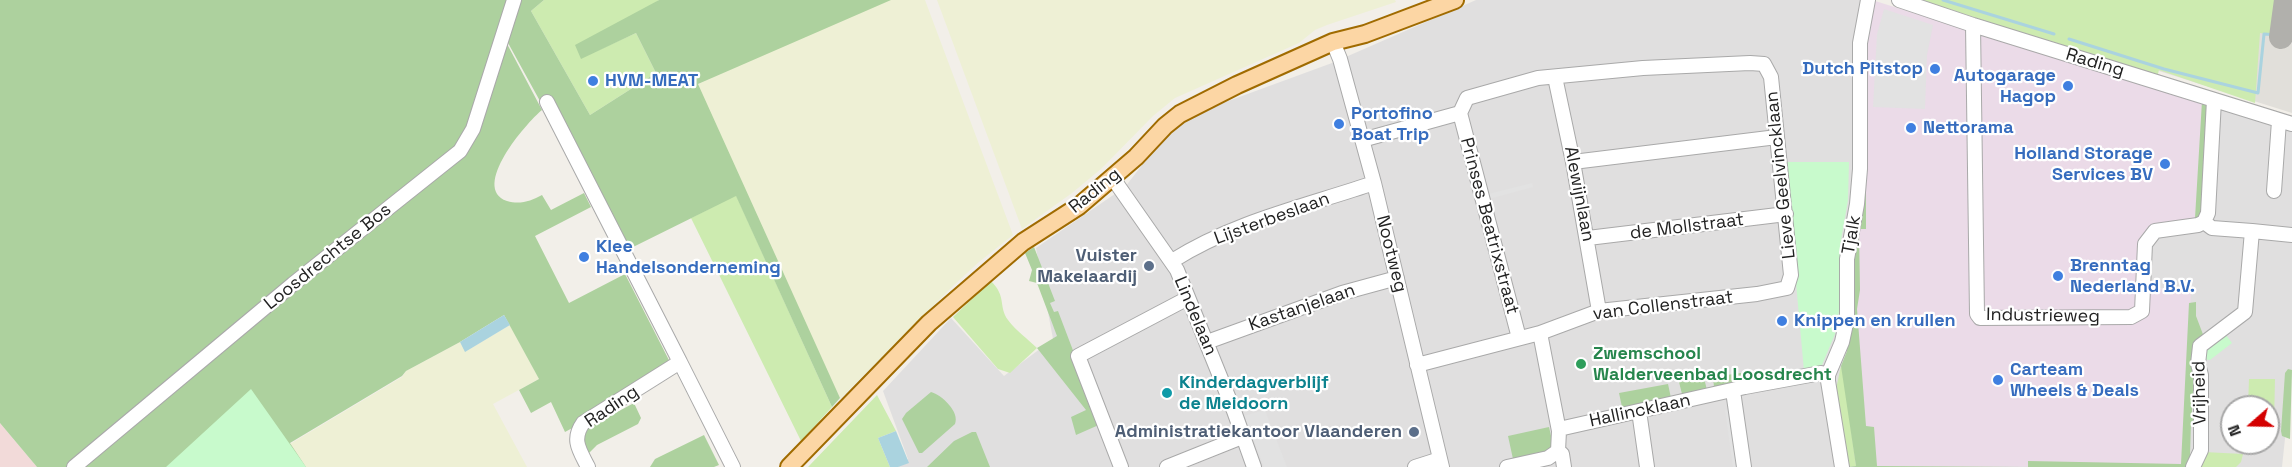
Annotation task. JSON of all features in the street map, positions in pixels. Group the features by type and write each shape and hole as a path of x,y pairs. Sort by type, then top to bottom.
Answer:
{"main road":[{"name":"Rading","path":"789,467 929,323 1023,242 1079,206 1180,114 1237,85 1333,42 1365,34 1455,0"}],"street":[{"name":"Loosdrechtse Bos","path":"74,467 293,284 460,151 473,129 514,0"},
{"name":"Tjalk","path":"1828,375 1842,342 1846,319 1847,259 1857,204 1860,168 1860,43 1868,0"},
{"name":"Rading","path":"1899,0 2285,122"},
{"name":"Industrieweg","path":"1973,25 1977,314 1980,318 2131,317 2142,311 2145,244 2155,231 2198,225 2204,222"},
{"name":"Nootweg","path":"1333,42 1340,59 1374,183 1441,463"},
{"name":"Lieve Geelvincklaan","path":"1555,77 1643,68 1764,64 1771,77 1786,214 1791,275 1787,288"},
{"path":"1362,140 1460,113 1467,98 1538,78 1555,77"},
{"name":"Alewijnlaan","path":"1555,77 1588,238 1599,311"},
{"path":"2214,100 2208,213 2204,222 2212,228 2292,235"},
{"path":"547,102 734,467"},
{"name":"Prinses Beatrixstraat","path":"1460,113 1519,338"},
{"path":"2274,191 2285,122"},
{"path":"1573,162 1778,137"},
{"name":"Lindelaan","path":"1112,177 1172,261 1207,342 1254,467"},
{"name":"Lijsterbeslaan","path":"1172,261 1241,227 1374,183"},
{"name":"de Mollstraat","path":"1588,238 1786,214"},
{"name":"Vrijheid","path":"2193,467 2201,450 2201,375 2198,364 2200,346 2245,312 2252,231"},
{"name":"Kastanjelaan","path":"1207,342 1342,293 1398,278"},
{"name":"van Collenstraat","path":"1417,365 1540,333 1599,311 1757,294 1787,288"},
{"path":"1121,467 1078,356 1188,298"},
{"path":"1540,333 1559,429 1558,451 1562,454 1564,467"},
{"name":"Rading","path":"588,467 576,443 577,434 583,423 680,362"},
{"name":"Hallincklaan","path":"1559,429 1733,390 1821,373 1828,375"},
{"path":"1828,375 1842,467"},
{"path":"1733,390 1744,467"},
{"path":"1639,411 1647,467"},
{"path":"1167,467 1242,437"},
{"path":"1507,467 1548,458 1558,451"},
{"path":"1415,467 1441,463"}],"shaded area":[{"path":"1476,0 1872,0 1856,376 2191,288 2146,289 2145,235 2204,104 2292,128 2292,372 2282,467 898,467 908,459 883,391 951,318 1004,376 1053,339 1036,248 1125,187 1157,146 1193,114 1332,63"},
{"path":"1872,0 2204,104 2198,216 2145,235 2146,289 2191,288 2186,466 1873,467 1856,376 1855,252 1867,44"},
{"path":"2292,0 2292,113 2159,71 2170,15"},
{"path":"1884,9 1933,25 1927,55 1925,109 1873,107 1877,34"},
{"path":"1532,183 1533,187 1489,199 1488,194"},
{"path":"1732,409 1740,467 1733,467 1725,410"},
{"path":"1265,410 1287,467 1264,467 1244,416"},
{"path":"0,423 37,467 0,467"}],"green space":[{"path":"0,0 544,0 531,11 590,115 656,73 636,33 581,59 575,45 659,0 891,0 698,84 840,398 832,407 736,196 623,252 502,32 469,127 456,148 67,467 37,467 0,423"},
{"path":"544,0 659,0 581,58 636,33 656,73 590,115 531,11"},
{"path":"882,0 925,0 1013,235 954,285 840,399 696,85"},
{"path":"937,0 1395,0 1396,2 1315,30 1299,43 1175,98 1153,116 1101,169 1022,229"},
{"path":"1922,0 2292,0 2292,38 2260,33 2255,103 2159,70 2157,78"},
{"path":"505,40 542,110 514,141 505,156 495,183 497,194 507,201 516,203 530,201 542,195 551,210 584,193 591,207 535,236 569,303 625,274 675,372 565,432 551,402 531,413 519,390 539,379 504,315 406,371 402,376 290,443 306,467 85,467 232,342 464,154"},
{"path":"2202,101 2206,102 2209,110 2203,215 2197,223 2195,218"},
{"path":"1785,162 1849,162 1848,200 1840,246 1840,306 1835,334 1822,365 1804,371"},
{"path":"1864,181 1866,181 1866,229 1859,229 1860,290 1857,309 1866,426 1874,427 1877,466 2021,467 1848,467 1856,466 1841,366 1847,351 1850,263"},
{"path":"736,195 832,407 801,441 691,218"},
{"path":"1034,247 1055,301 1050,303 1054,312 1058,311 1101,424 1076,435 1071,417 1086,410 1037,348 1057,336 1037,283 1029,281 1032,270 1025,253"},
{"path":"991,281 999,292 1008,320 1037,348 1010,373 998,369 953,317"},
{"path":"2196,302 2196,316 2204,337 2200,390 2192,406 2196,421 2191,422 2190,456 2195,456 2191,467 2028,467 2028,461 2181,464 2189,303"},
{"path":"510,325 539,379 493,404 527,467 306,467 290,444 402,377 406,371 460,342 466,351"},
{"path":"2226,335 2232,343 2210,360 2203,359 2204,352"},
{"path":"1841,366 1856,466 1848,467 1836,389"},
{"path":"2288,369 2292,370 2290,439 2282,436 2281,431 2285,373"},
{"path":"1761,370 1762,377 1714,387 1713,377"},
{"path":"1704,378 1707,390 1682,394 1679,382"},
{"path":"2249,379 2275,379 2275,395 2248,395"},
{"path":"1668,384 1671,398 1622,407 1619,393"},
{"path":"251,389 306,467 166,467"},
{"path":"931,392 953,409 956,419 955,424 922,453 919,453 902,419"},
{"path":"877,395 896,431 878,438 890,467 808,467"},
{"path":"634,403 641,418 638,424 597,445 586,456 580,432"},
{"path":"1549,427 1551,448 1543,453 1513,459 1508,436"},
{"path":"976,432 990,467 927,467 954,441"},
{"path":"704,435 719,465 714,467 650,467 655,459"},
{"path":"2204,452 2243,455 2241,462 2236,467 2196,467"}],"water":[{"path":"504,315 510,325 465,352 460,342"},
{"path":"896,431 909,463 890,467 878,438"}],"waterway":[{"path":"1943,0 2054,34"},
{"path":"2069,39 2164,69 2258,93 2264,34 2292,36"}],"taxiway":[{"path":"2281,37 2286,0"}],"place":[{"name":"Dutch Pitstop","path":"1935,69"},
{"name":"HVM-MEAT","path":"593,81"},
{"name":"Autogarage Hagop","path":"2068,86"},
{"name":"Portofino Boat Trip","path":"1339,124"},
{"name":"Nettorama","path":"1911,128"},
{"name":"Holland Storage Services BV","path":"2165,164"},
{"name":"Klee Handelsonderneming","path":"584,257"},
{"name":"Vuister Makelaardij","path":"1149,266"},
{"name":"Brenntag Nederland B.V.","path":"2058,276"},
{"name":"Knippen en krullen","path":"1782,321"},
{"name":"Zwemschool Walderveenbad Loosdrecht","path":"1581,364"},
{"name":"Carteam Wheels & Deals","path":"1998,380"},
{"name":"Kinderdagverblijf de Meidoorn","path":"1167,393"},
{"name":"Administratiekantoor Vlaanderen","path":"1414,432"}]}
